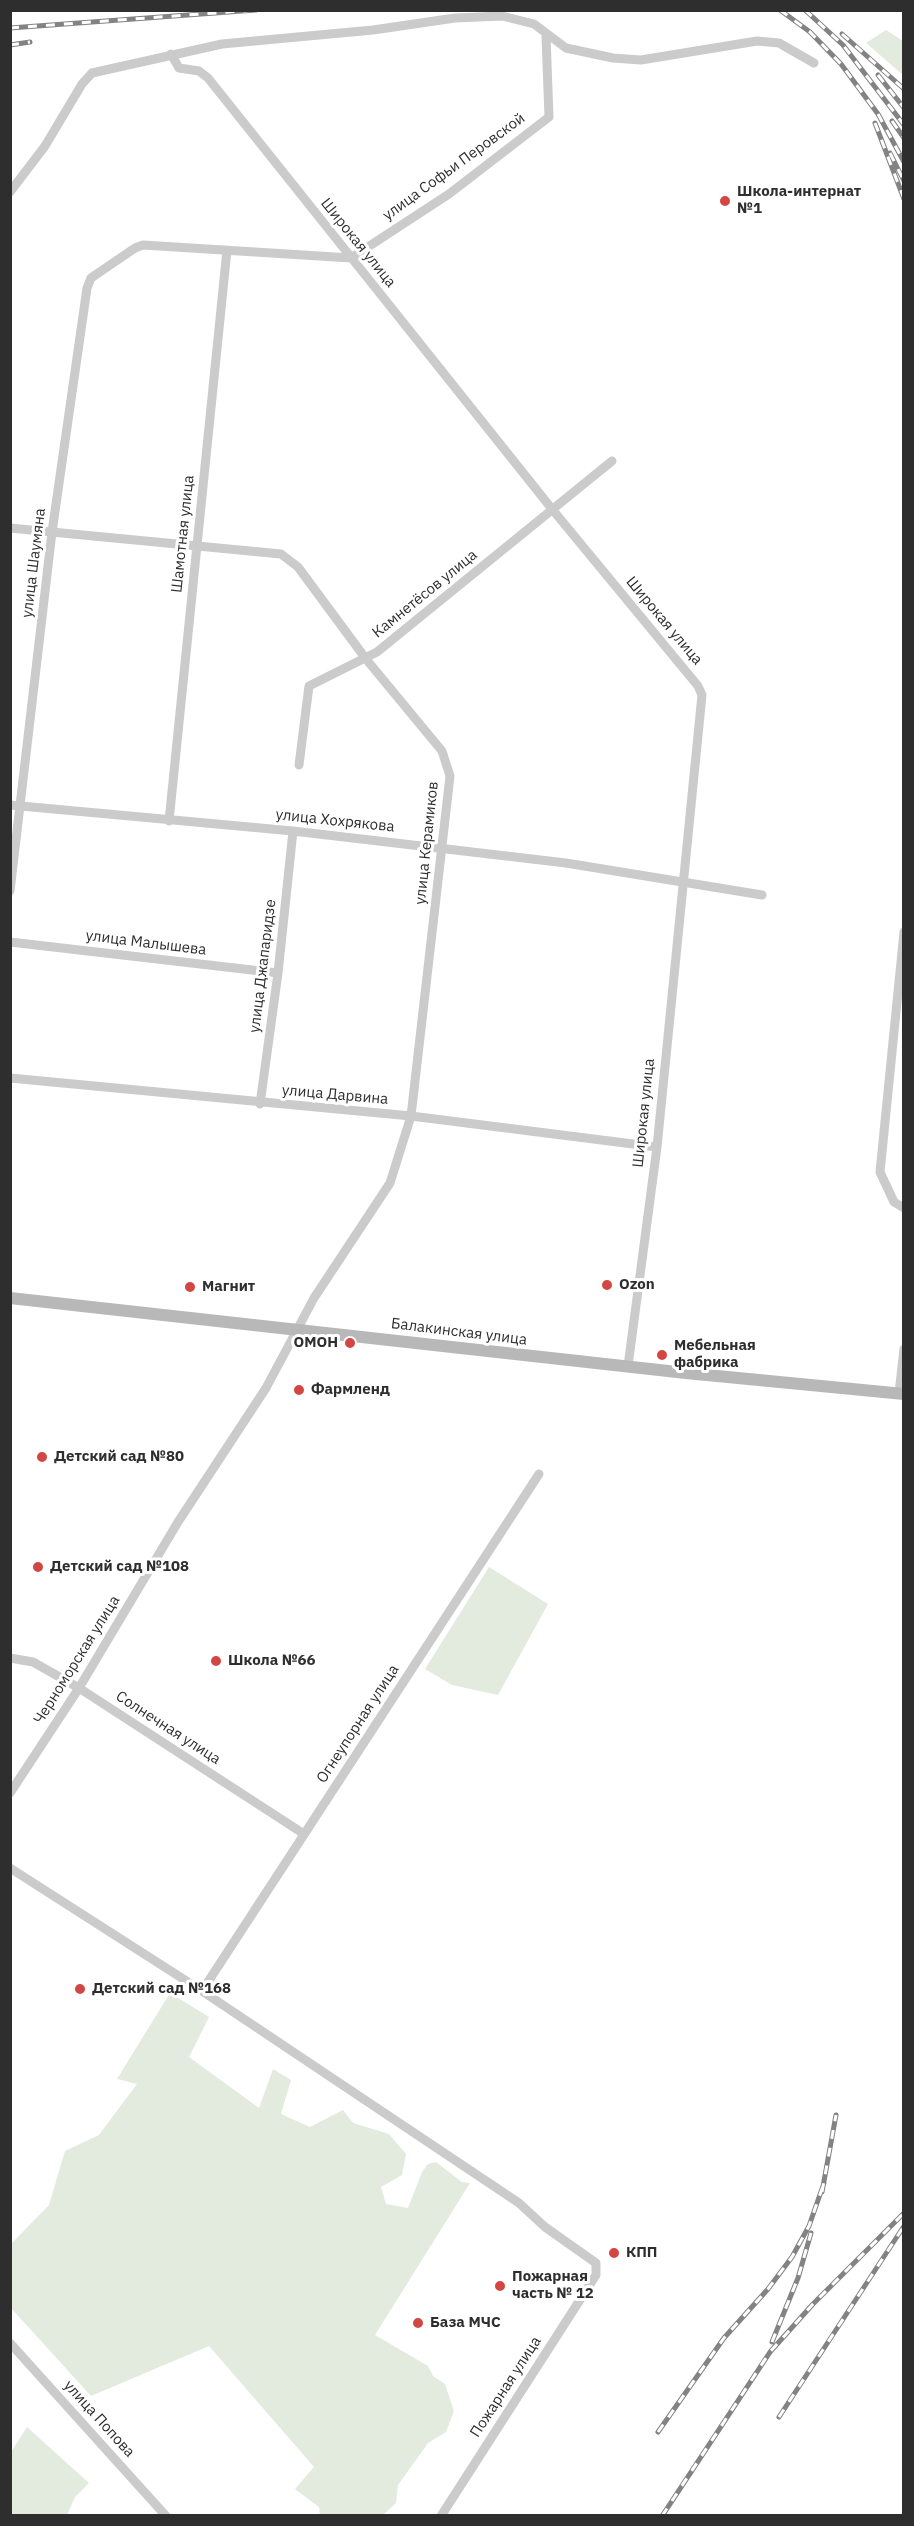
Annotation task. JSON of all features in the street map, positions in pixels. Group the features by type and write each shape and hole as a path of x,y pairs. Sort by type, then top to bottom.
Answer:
{"main road":[{"name":"Балакинская улица","path":"10,1298 628,1366 901,1393"}],"street":[{"path":"10,192 45,146 89,76 100,70 171,54 242,42 372,30 455,18 502,16 534,24 546,36 566,48 626,60 656,58 744,42 769,41 790,49 814,63"},
{"name":"улица Софьи Перовской","path":"351,258 449,194 549,117 546,36"},
{"name":"Широкая улица","path":"171,54 179,68 200,71 208,78 552,510 698,686 702,695 657,1147 628,1366"},
{"name":"улица Шаумяна","path":"10,891 15,805 87,288 93,275 143,245 227,250"},
{"path":"227,250 351,258"},
{"name":"Шамотная улица","path":"169,821 227,250"},
{"name":"Камнетёсов улица","path":"298,765 309,686 366,658 612,461"},
{"name":"улица Керамиков","path":"10,528 281,554 298,567 366,658 442,751 450,776 411,1116 390,1183 314,1298 298,1328"},
{"name":"улица Хохрякова","path":"15,805 293,831 442,848 566,863 762,895"},
{"name":"улица Джапаридзе","path":"260,1104 278,973 293,831"},
{"path":"903,932 880,1172 894,1202 903,1208"},
{"name":"улица Малышева","path":"10,942 278,973"},
{"name":"улица Дарвина","path":"10,1078 260,1104 411,1116 657,1147"},
{"name":"Черноморская улица","path":"10,1793 79,1688 178,1522 266,1388 298,1328"},
{"path":"901,1393 903,1349"},
{"name":"Огнеупорная улица","path":"202,1991 539,1474"},
{"name":"Солнечная улица","path":"10,1658 33,1662 79,1688 304,1834"},
{"path":"10,1868 202,1991"},
{"name":"Пожарная улица","path":"202,1991 519,2203 545,2227 595,2261 598,2269 596,2275 441,2516"},
{"name":"улица Попова","path":"10,2343 166,2516"}],"shaded area":[{"path":"886,30 903,41 903,75 866,43"},
{"path":"489,1567 548,1604 498,1695 452,1685 425,1669"},
{"path":"170,1993 209,2017 189,2057 259,2108 273,2069 291,2080 281,2114 310,2127 343,2110 353,2123 389,2134 406,2154 402,2175 381,2187 386,2204 408,2208 422,2172 428,2164 436,2162 462,2182 470,2183 375,2335 428,2366 433,2376 445,2384 454,2411 446,2432 428,2443 398,2485 396,2503 383,2515 320,2515 319,2507 295,2489 314,2467 209,2346 91,2396 11,2308 11,2244 49,2205 65,2151 99,2135 137,2084 117,2079"},
{"path":"27,2427 89,2483 75,2497 67,2515 11,2515 11,2452"}],"railway":[{"path":"10,28 256,10"},
{"path":"780,10 810,32 841,64 878,114 904,162"},
{"path":"805,10 843,45 904,125"},
{"path":"842,34 904,89"},
{"path":"10,45 30,42"},
{"path":"878,75 904,108"},
{"path":"892,121 904,138"},
{"path":"875,123 904,199"},
{"path":"890,153 904,181"},
{"path":"822,2192 836,2115"},
{"path":"658,2432 724,2338 768,2289 792,2257 809,2226 824,2183"},
{"path":"662,2516 770,2352 813,2304 904,2213"},
{"path":"779,2417 904,2226"},
{"path":"772,2342 798,2278 811,2233"}],"place":[{"name":"Школа-интернат №1","path":"725,201"},
{"name":"Ozon","path":"607,1285"},
{"name":"Магнит","path":"190,1287"},
{"name":"ОМОН","path":"350,1343"},
{"name":"Мебельная фабрика","path":"662,1355"},
{"name":"Фармленд","path":"299,1390"},
{"name":"Детский сад №80","path":"42,1457"},
{"name":"Детский сад №108","path":"38,1567"},
{"name":"Школа №66","path":"216,1661"},
{"name":"Детский сад №168","path":"80,1989"},
{"name":"КПП","path":"614,2253"},
{"name":"Пожарная часть № 12","path":"500,2286"},
{"name":"База МЧС","path":"418,2323"}]}
